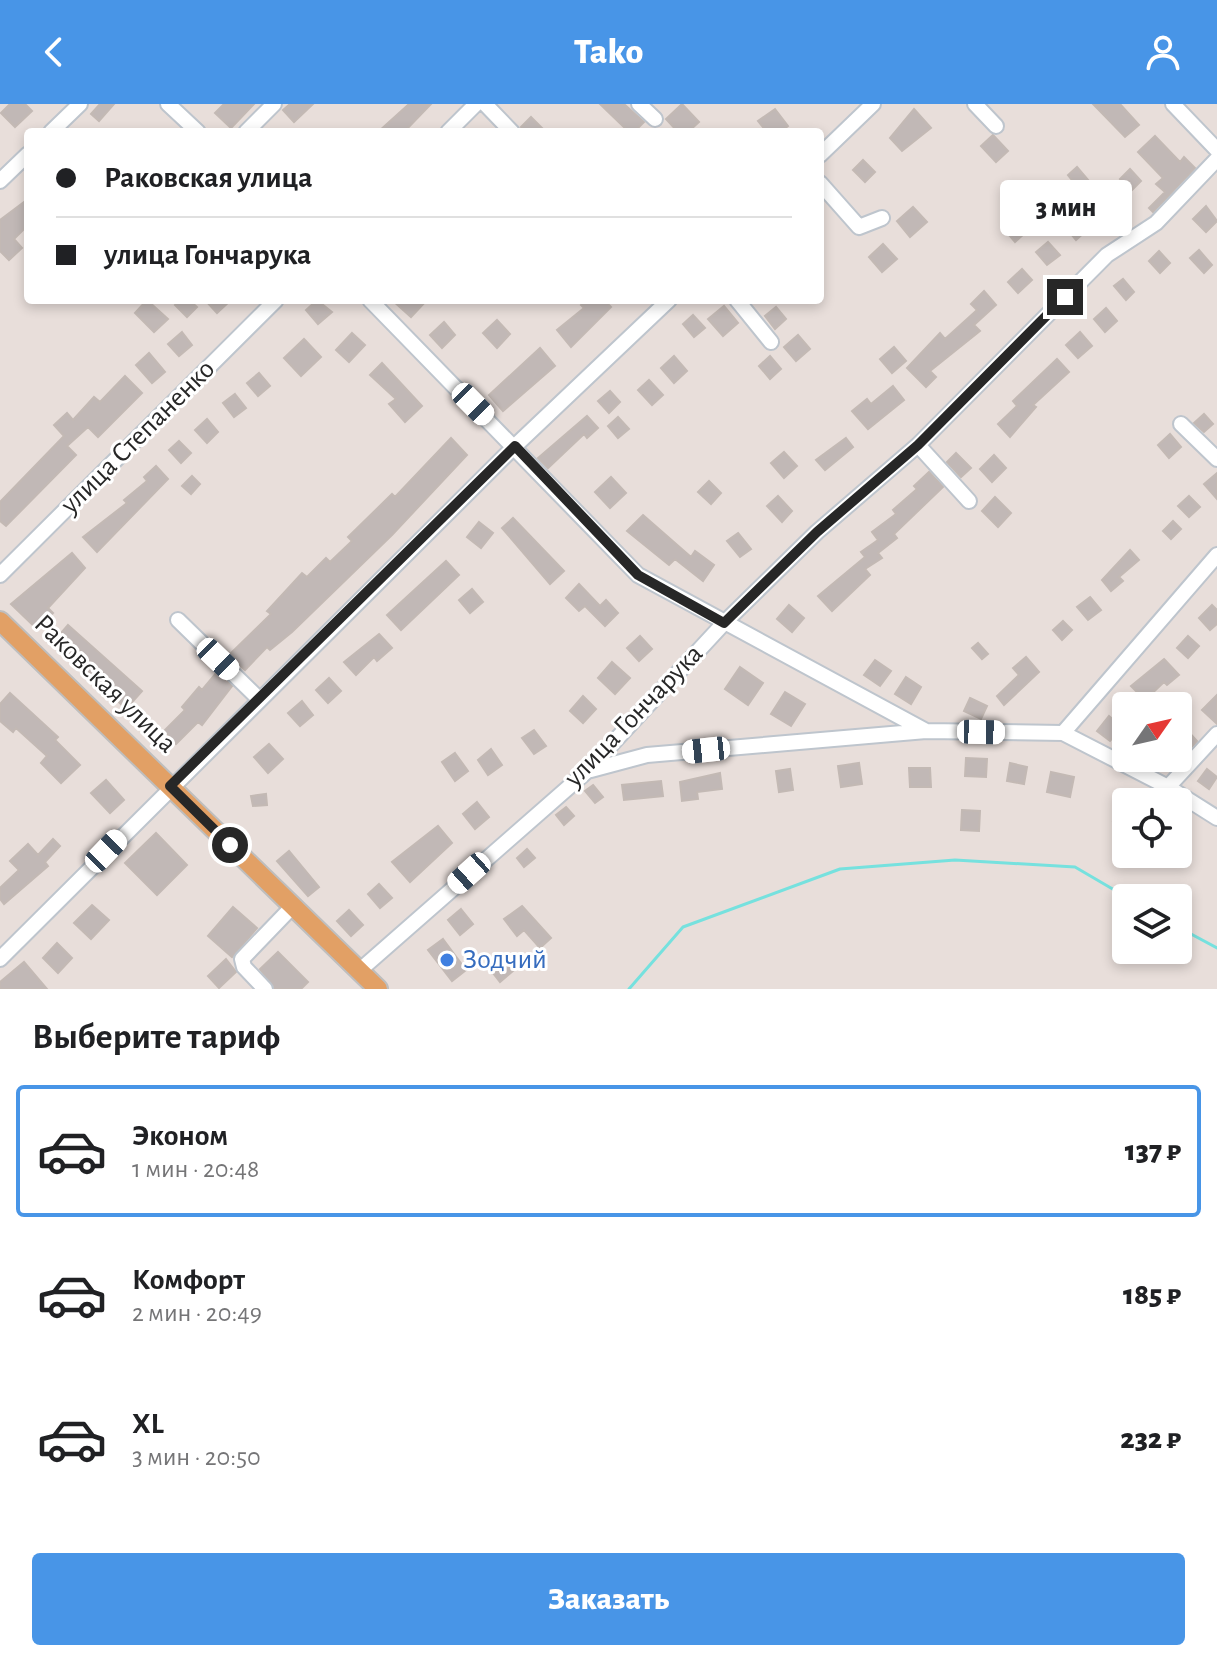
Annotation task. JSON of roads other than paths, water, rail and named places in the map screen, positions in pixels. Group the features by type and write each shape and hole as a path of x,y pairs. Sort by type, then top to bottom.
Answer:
{"main road":[{"name":"Раковская улица","path":"0,621 96,718 378,989"}],"street":[{"path":"55,128 80,104"},
{"path":"168,104 194,128"},
{"path":"250,128 274,104"},
{"path":"452,128 476,104"},
{"path":"485,104 508,128"},
{"path":"639,104 655,119"},
{"path":"824,151 873,104"},
{"path":"975,104 996,126"},
{"path":"1173,104 1217,150"},
{"path":"0,181 24,158"},
{"name":"улица Гончарука","path":"359,971 586,772 724,623 817,532 918,445 1107,255 1156,223 1217,159"},
{"path":"824,188 859,227 882,218"},
{"name":"улица Степаненко","path":"0,575 272,304"},
{"path":"374,304 638,575 926,731"},
{"path":"0,959 170,786 515,446 665,304"},
{"path":"740,304 771,342"},
{"path":"1181,424 1217,459"},
{"path":"918,445 969,501"},
{"path":"1063,733 1217,555"},
{"path":"178,620 259,699"},
{"path":"586,772 647,755 926,731 1063,733 1168,787 1217,818"},
{"path":"1168,787 1217,734"},
{"path":"265,989 244,967 242,959 293,906"}],"waterway":[{"path":"629,989 683,927 840,869 955,860 1075,867 1112,889"},
{"path":"1192,935 1217,948"}],"place":[{"name":"Зодчий","path":"447,960"}]}
